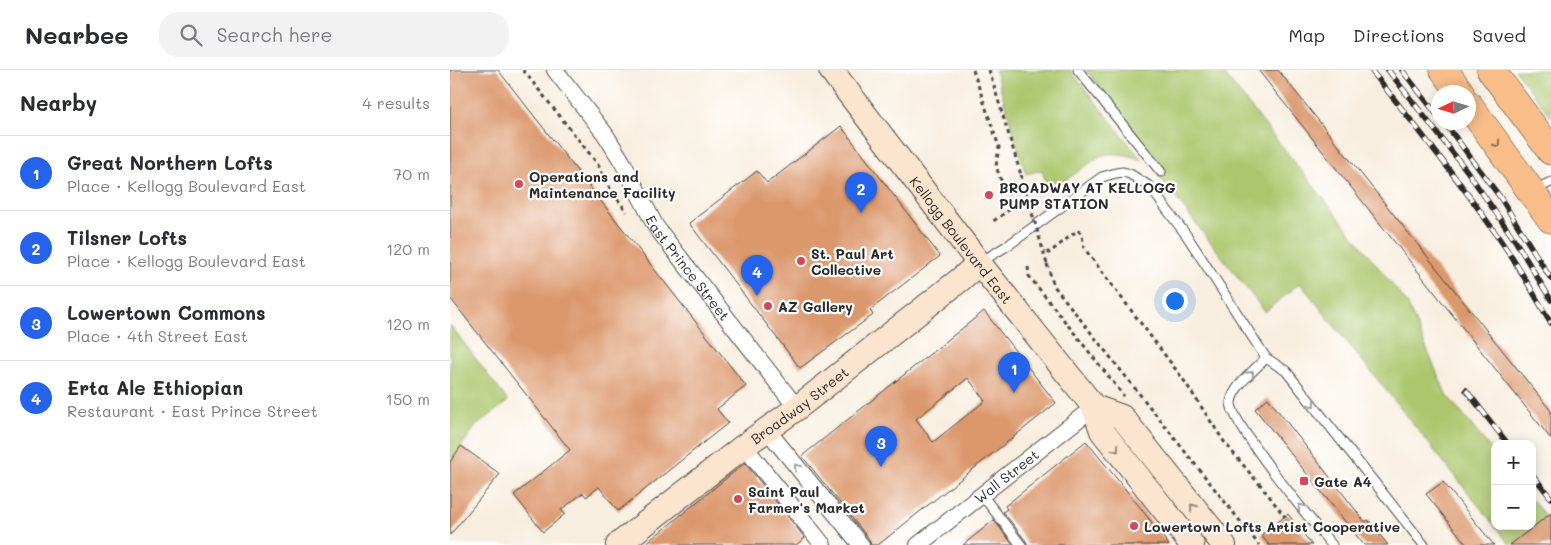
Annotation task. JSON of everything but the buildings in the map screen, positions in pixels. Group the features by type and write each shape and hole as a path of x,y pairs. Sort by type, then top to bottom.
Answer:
{"highway":[{"path":"1444,70 1455,85"},
{"path":"1491,70 1551,151"},
{"path":"1476,113 1541,187 1551,219"}],"main road":[{"name":"Kellogg Boulevard East","path":"831,70 979,263 1094,407 1102,431 1192,545"},
{"name":"Broadway Street","path":"618,545 744,446 797,408 979,263"},
{"path":"1094,407 1122,417 1224,545"}],"street":[{"name":"East Prince Street","path":"555,70 605,134 623,163 656,227 797,408"},
{"name":"Wall Street","path":"918,545 1094,407"},
{"path":"767,430 861,545"},
{"path":"744,446 823,545"}],"lane":[{"path":"1078,70 1161,172"},
{"path":"979,263 1010,244 1102,177 1124,172 1149,186 1186,236 1266,358 1286,372 1424,545"},
{"path":"1266,358 1234,391 1231,404 1236,419 1273,472 1332,545"},
{"path":"982,495 1022,545"}],"path":[{"path":"973,70 998,147 996,166 1000,178 1016,205 992,222"},
{"path":"989,70 1054,286 1259,545"},
{"path":"1048,251 1049,253 1078,230 1082,235 1084,248 1183,379 1224,443 1285,516"},
{"path":"1259,484 1262,480"}],"green space":[{"path":"995,70 1070,70 1142,160 1127,155 1100,156 1049,192 1042,170 1026,174"},
{"path":"1086,70 1221,70 1407,303 1446,394 1491,449 1491,521 1300,283 1265,312 1158,175 1165,169"},
{"path":"1515,70 1551,70 1551,117"},
{"path":"450,325 508,401 476,426 450,462"},
{"path":"1536,505 1546,517 1536,525"},
{"path":"1498,530 1529,530 1510,545"}],"railway":[{"path":"1371,70 1440,157 1489,224 1551,323"},
{"path":"1388,70 1467,171 1516,242 1551,300"},
{"path":"1402,70 1431,107"},
{"path":"1450,130 1500,197 1551,279"},
{"path":"1466,390 1505,440"},
{"path":"1536,479 1551,498"}],"place":[{"name":"Operations and Maintenance Facility","path":"519,184"},
{"name":"BROADWAY AT KELLOGG PUMP STATION","path":"989,195"},
{"name":"Tilsner Lofts","path":"861,213"},
{"name":"St. Paul Art Collective","path":"801,261"},
{"name":"Erta Ale Ethiopian","path":"757,296"},
{"name":"AZ Gallery","path":"768,306"},
{"name":"Great Northern Lofts","path":"1014,393"},
{"name":"Lowertown Commons","path":"881,467"},
{"name":"Gate A4","path":"1304,481"},
{"name":"Saint Paul Farmer's Market","path":"738,499"},
{"name":"Lowertown Lofts Artist Cooperative","path":"1134,526"}]}
